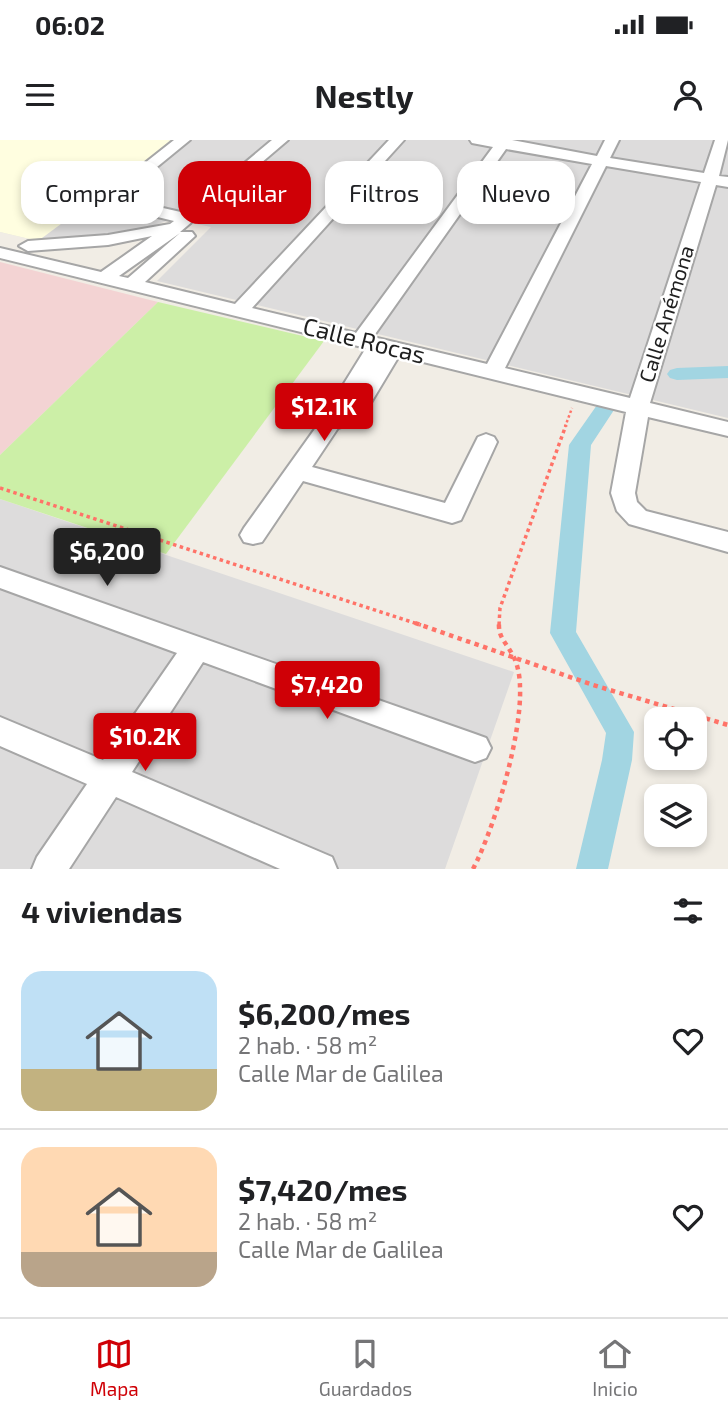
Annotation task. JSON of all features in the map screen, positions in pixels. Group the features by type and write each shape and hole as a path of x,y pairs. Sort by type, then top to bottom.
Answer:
{"street":[{"path":"178,220 106,200 183,140"},
{"path":"256,161 281,140"},
{"path":"132,284 295,140"},
{"path":"239,311 397,140"},
{"path":"477,140 503,142 719,181"},
{"path":"493,372 612,140"},
{"name":"Calle Anémona","path":"722,140 719,181 638,408 623,493 626,505 638,518 728,542"},
{"path":"253,536 330,423 503,142"},
{"path":"28,246 108,240 178,224"},
{"path":"104,278 182,224"},
{"path":"0,240 150,269"},
{"name":"Calle Rocas","path":"0,253 728,429"},
{"path":"298,471 452,514 486,442"},
{"path":"0,577 475,748"},
{"path":"49,869 197,647"},
{"path":"0,732 320,869"}],"path":[{"path":"473,869 483,850 505,778 518,719 520,687 515,658 498,633 500,608 577,393"},
{"path":"0,488 593,685 728,725"}],"shaded area":[{"path":"0,140 728,140 728,418 157,281 211,227 197,224 311,224 311,161 178,161 178,220 164,222 164,161 21,161 21,224 158,224 63,240 38,241 0,232"},
{"path":"0,140 173,141 146,161 21,161 21,224 61,224 38,241 0,232"},
{"path":"0,262 158,302 0,455"},
{"path":"0,499 514,672 445,869 0,869"}],"green space":[{"path":"158,302 324,341 166,554 0,499 0,455"}],"waterway":[{"path":"677,374 728,372"},
{"path":"592,869 617,760 620,732 563,633 580,445 604,410"}]}
